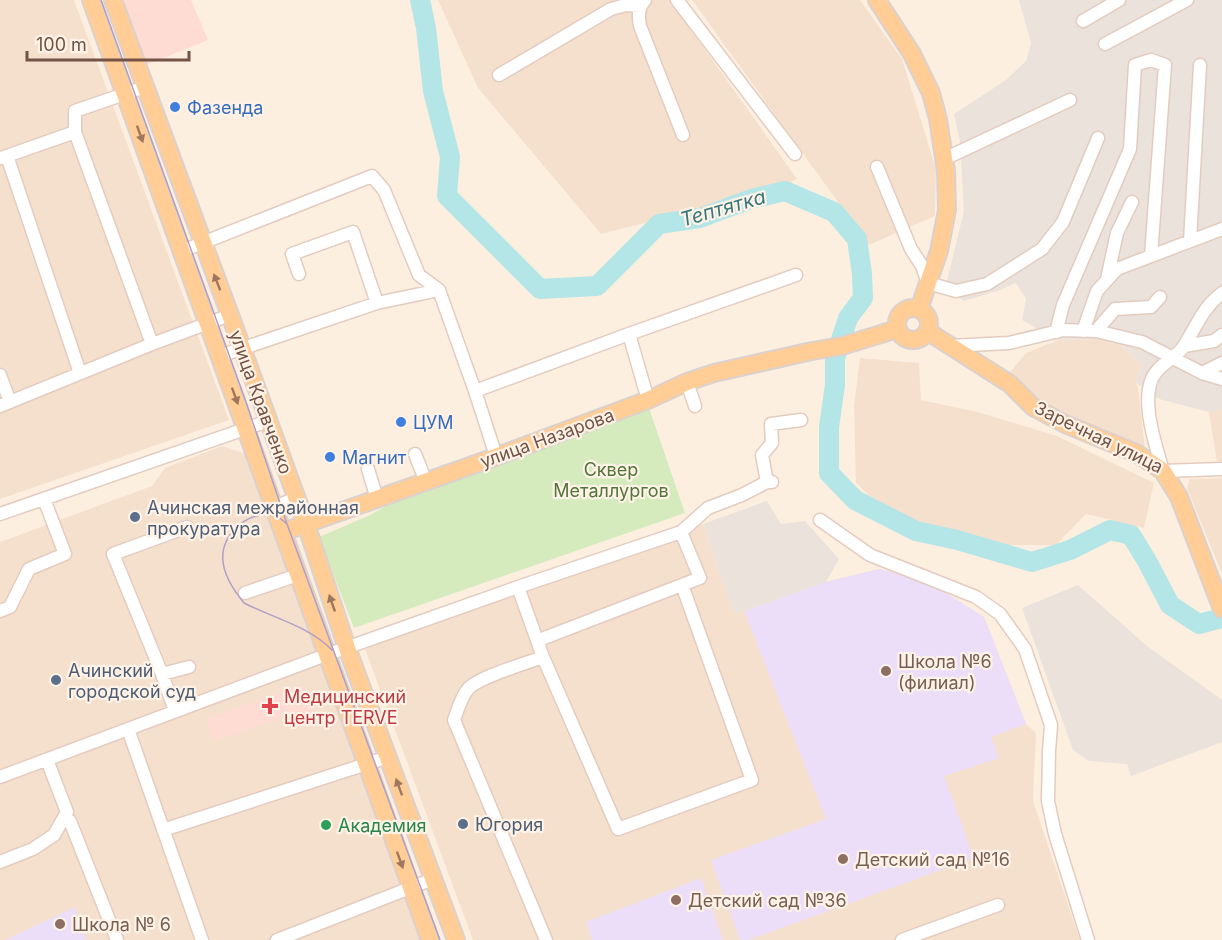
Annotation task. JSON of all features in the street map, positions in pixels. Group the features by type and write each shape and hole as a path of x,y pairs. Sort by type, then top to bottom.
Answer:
{"main road":[{"name":"улица Кравченко","path":"92,0 430,940"},
{"name":"улица Кравченко","path":"113,0 306,524 347,648 456,940"},
{"path":"877,0 912,54 931,93 938,118 944,159 947,210 939,251 919,309"},
{"path":"912,308 919,309 927,316 929,322 927,331 917,340 908,340 897,329 897,320 900,314 912,308"},
{"name":"улица Назарова","path":"283,532 426,482 648,400 687,382 714,373 842,346 897,329"},
{"name":"Заречная улица","path":"927,331 1010,384 1033,407 1065,424 1136,453 1163,471"},
{"path":"1163,471 1179,497 1222,609"},
{"path":"268,488 290,480"}],"street":[{"path":"677,0 795,154"},
{"path":"1083,21 1119,0"},
{"path":"1105,44 1187,0"},
{"path":"500,75 611,9 643,3 638,15 642,34 683,135"},
{"path":"1056,332 1063,305 1130,148 1135,65 1151,60 1166,64 1151,256"},
{"path":"1190,241 1200,65"},
{"path":"145,87 75,111 75,132 152,344"},
{"path":"944,159 1070,100"},
{"path":"75,132 4,157 81,373"},
{"path":"877,167 911,249 922,266 928,283 956,291 987,284 1042,249 1063,222 1098,138"},
{"path":"182,251 372,176 384,190 418,275 439,291 496,456"},
{"path":"1107,280 1117,233 1132,202"},
{"path":"1089,331 1097,291 1117,269 1222,229"},
{"path":"299,274 292,254 353,232 377,303"},
{"path":"475,391 796,274"},
{"path":"220,356 377,303 439,291"},
{"path":"1163,471 1152,430 1148,403 1150,383 1156,371 1174,358 1184,346 1200,315 1222,293"},
{"path":"1089,331 1115,309 1150,307 1160,297"},
{"path":"0,375 5,404 230,315"},
{"path":"948,346 1009,343 1056,332 1089,331 1142,342 1202,373 1222,379"},
{"path":"628,334 648,400"},
{"path":"1184,346 1214,341 1222,335"},
{"path":"1202,373 1222,363"},
{"path":"687,382 695,406"},
{"path":"0,777 326,655 681,532 708,508 770,482 762,455 772,443 771,424 801,420"},
{"path":"0,514 268,421"},
{"path":"415,454 426,482"},
{"path":"368,469 377,499"},
{"name":"Заречная улица","path":"1163,471 1222,469"},
{"path":"275,507 296,498"},
{"path":"0,611 10,607 29,569 65,554 44,499"},
{"path":"820,520 870,555 976,597 1000,614 1025,649 1051,725 1048,801 1054,834 1088,940"},
{"path":"175,711 113,554 187,527"},
{"path":"539,640 700,578 681,532"},
{"path":"245,593 298,575"},
{"path":"518,587 539,640 543,657 618,829 752,780 682,585"},
{"path":"543,657 481,680 469,687 454,720 546,940"},
{"path":"162,674 189,667"},
{"path":"128,729 202,940"},
{"path":"163,830 388,757"},
{"path":"0,862 33,849 54,835 67,812 47,760"},
{"path":"70,820 117,940"},
{"path":"277,940 433,879"},
{"path":"902,940 998,905"}],"shaded area":[{"path":"0,0 74,0 229,420 0,499"},
{"path":"117,0 191,0 208,40 141,67"},
{"path":"438,0 670,0 797,179 771,191 601,234 478,88"},
{"path":"692,0 860,0 902,59 936,169 935,216 869,245"},
{"path":"1019,0 1222,0 1222,409 1209,412 1159,399 1136,383 1141,365 1122,346 1099,339 1058,340 1022,320 1026,299 1016,283 964,301 945,289 964,211 960,142 954,114 1006,80 1026,61 1031,43"},
{"path":"1099,339 1122,346 1141,365 1136,383 1145,450 1109,436 1038,402 1010,372 1026,353 1058,340"},
{"path":"860,358 919,363 921,400 978,412 1057,436 1154,483 1144,528 1086,514 1056,545 1001,545 920,524 879,505 856,483 854,406"},
{"path":"1222,409 1222,461 1217,462 1209,412"},
{"path":"222,446 246,454 423,940 0,940 0,542 152,486 165,468"},
{"path":"1222,478 1222,574 1187,488 1190,479"},
{"path":"767,501 781,524 805,521 839,559 826,582 734,614 703,524"},
{"path":"703,524 734,614 826,582 879,569 984,617 1026,724 1036,733 1033,801 1080,940 473,940 365,649"},
{"name":"Школа №6 (филиал)","path":"879,569 921,577 984,617 1026,724 991,737 999,758 944,776 974,858 748,940 740,940 711,860 826,819 744,611 826,582"},
{"path":"1078,585 1147,646 1222,700 1222,742 1131,776 1127,764 1089,761 1073,750 1022,608"},
{"path":"304,684 316,721 290,730 285,716 214,742 206,719"},
{"name":"Детский сад №36","path":"701,878 723,940 592,940 586,922"},
{"name":"Школа № 6","path":"75,907 86,940 5,940"}],"green space":[{"name":"Сквер Металлургов","path":"648,405 685,513 354,628 319,537 370,515 394,501"}],"waterway":[{"name":"Тептятка","path":"420,0 426,28 433,91 450,157 447,196 540,289 597,286 659,224 700,218 751,199 785,191 834,212 857,239 863,298 848,318 835,358 835,385 829,427 829,473 855,500 916,531 957,540 1032,562 1070,550 1110,530 1131,535 1170,605 1199,624 1222,618"}],"tram line":[{"path":"101,0 246,402 287,524 440,940"},
{"path":"287,524 277,517 266,515 255,516 245,521 228,538 224,549 225,572 244,603 302,629 332,650"}],"place":[{"name":"Фазенда","path":"175,107"},
{"name":"ЦУМ","path":"401,422"},
{"name":"Магнит","path":"330,457"},
{"name":"Ачинская межрайонная прокуратура","path":"135,517"},
{"name":"Школа №6 (филиал)","path":"886,671"},
{"name":"Ачинский городской суд","path":"56,680"},
{"name":"Медицинский центр TERVE","path":"270,706"},
{"name":"Югория","path":"463,824"},
{"name":"Академия","path":"326,825"},
{"name":"Детский сад №16","path":"843,859"},
{"name":"Детский сад №36","path":"676,900"},
{"name":"Школа № 6","path":"60,924"}]}
